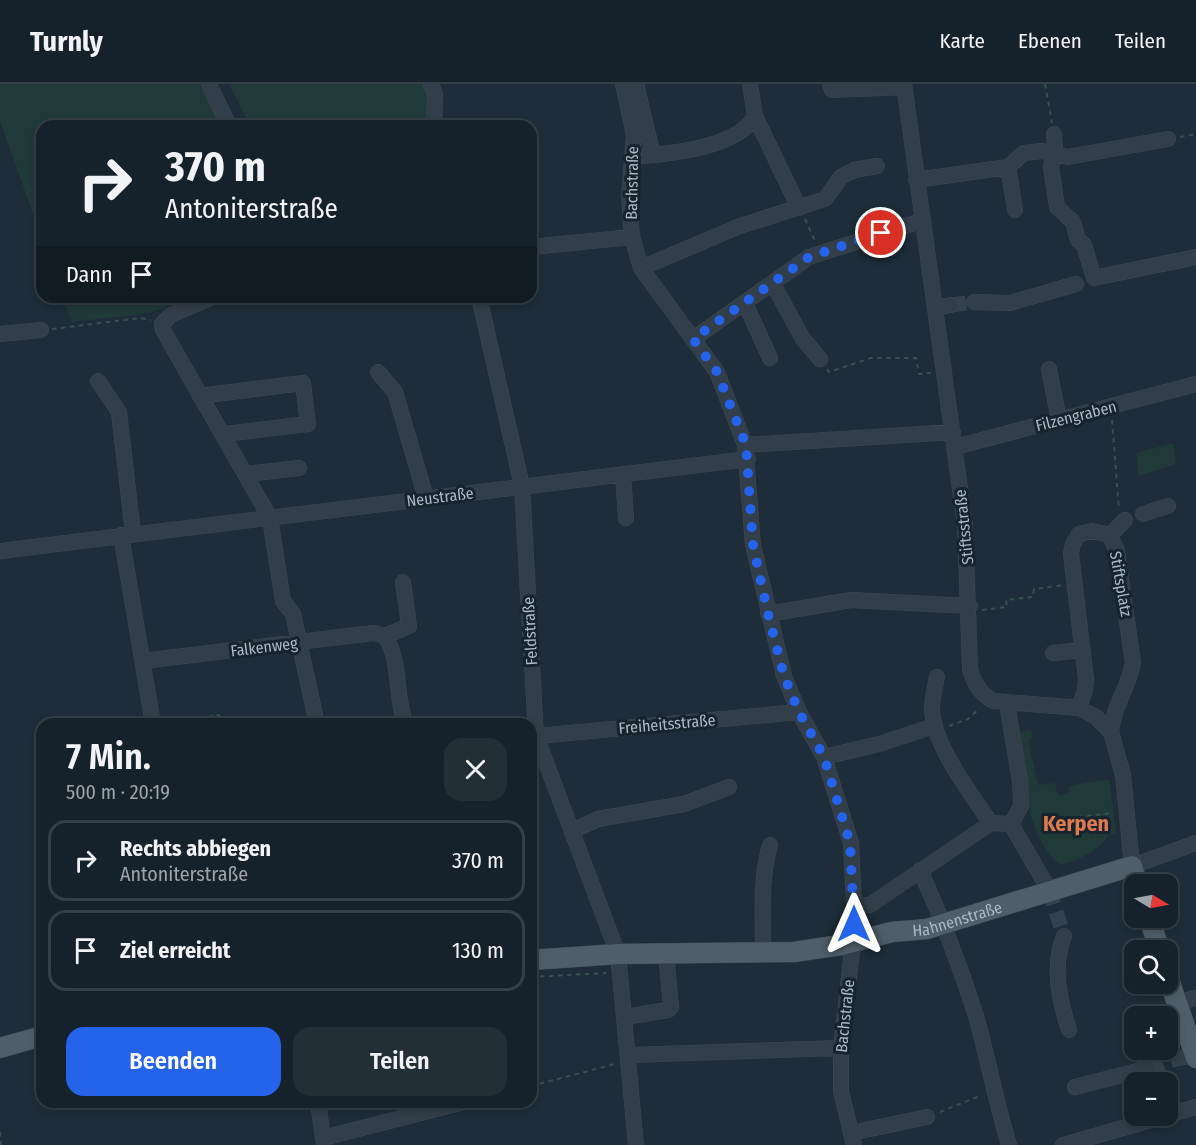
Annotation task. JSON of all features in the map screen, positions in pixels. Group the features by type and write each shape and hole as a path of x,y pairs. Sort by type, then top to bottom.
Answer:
{"main road":[{"name":"Hahnenstraße","path":"537,960 619,963 666,953 794,952 853,942 892,932 927,929 1049,890 1124,878"},
{"path":"1178,990 1186,1001 1190,1057"},
{"path":"0,1048 36,1038"}],"street":[{"path":"209,84 227,120"},
{"path":"431,84 435,94 434,120"},
{"name":"Bachstraße","path":"623,84 634,135 629,196 632,237 641,268 717,372 747,452 753,545 784,676 799,712 824,757 850,843 854,906 853,942 841,1048 841,1091 852,1139 927,1117"},
{"path":"636,84 652,155"},
{"path":"750,84 755,116 800,208"},
{"path":"830,84 832,90 904,85"},
{"name":"Stiftsstraße","path":"904,85 976,608 970,669 973,680 988,698 1007,704 1078,708 1096,717 1111,732"},
{"path":"633,157 686,151 738,134 750,124 755,116"},
{"path":"1054,135 1051,166 1057,207 1073,222 1078,240 1084,244 1094,278 1196,257"},
{"path":"916,180 1008,166 1024,153 1042,151 1068,157 1168,139"},
{"path":"641,268 740,226 826,198 836,182 847,174 877,166"},
{"path":"1008,166 1015,210"},
{"path":"693,339 821,252 921,221"},
{"path":"537,246 632,237"},
{"path":"773,284 803,339 820,360"},
{"path":"974,302 1010,303 1076,284"},
{"path":"199,303 171,315 162,324 167,342 225,434 270,518 283,601 293,614 316,718"},
{"name":"Feldstraße","path":"480,303 522,486 535,718"},
{"path":"745,303 770,358"},
{"path":"934,308 951,305"},
{"path":"0,334 41,330"},
{"path":"1049,369 1059,420"},
{"path":"378,372 395,392 426,498"},
{"path":"98,381 119,412 127,534 152,718"},
{"path":"200,396 303,383 308,424 225,434"},
{"name":"Filzengraben","path":"954,439 1059,420 1196,384"},
{"name":"Neustraße","path":"0,551 623,474 747,452 954,439"},
{"path":"246,474 299,468"},
{"path":"623,474 626,518"},
{"path":"1143,514 1168,506"},
{"path":"1110,535 1125,520"},
{"name":"Stiftsplatz","path":"1078,708 1085,690 1071,554 1073,544 1079,534 1092,531 1110,535 1116,551 1133,663 1130,677 1113,712 1111,732"},
{"path":"404,582 409,626 385,636 393,648 404,718"},
{"path":"768,614 850,600 976,608"},
{"name":"Falkenweg","path":"143,661 374,633 385,636"},
{"path":"1053,653 1082,650"},
{"path":"937,677 932,708 935,728 968,790 991,823"},
{"path":"1007,704 1020,781 1021,807 1011,824"},
{"name":"Freiheitsstraße","path":"537,736 799,712"},
{"path":"824,757 935,728"},
{"path":"1111,732 1123,775 1136,874"},
{"name":"Feldstraße","path":"537,739 619,963 636,1145"},
{"path":"572,831 598,819 684,804 729,787"},
{"path":"854,906 870,905 991,823 1011,824"},
{"path":"1011,824 1049,890"},
{"name":"Hahnenstraße","path":"1140,874 1196,843"},
{"path":"763,952 762,903 766,859 770,845"},
{"path":"921,870 945,924 976,1018 993,1091 1009,1145"},
{"path":"1064,936 1057,956 1061,1005 1069,1030"},
{"path":"625,1017 668,1010 670,1007 666,953"},
{"path":"629,1058 841,1048"},
{"path":"1075,1088 1149,1068"},
{"path":"1178,1112 1196,1107"},
{"path":"319,1108 324,1142 443,1108"},
{"path":"1063,1145 1130,1126"}],"path":[{"path":"1045,84 1054,135"},
{"path":"1168,139 1196,134"},
{"path":"800,208 821,252"},
{"path":"41,330 140,318 162,324"},
{"path":"820,360 829,372 871,358 916,358 918,374 945,373"},
{"path":"1110,407 1120,508 1110,535"},
{"path":"976,608 1007,608 1006,600 1033,597 1034,589 1075,583"},
{"path":"935,728 968,719 982,706"},
{"path":"206,718 216,714 223,718"},
{"path":"1069,818 1105,815"},
{"path":"537,976 619,963"},
{"path":"537,1084 629,1058"},
{"path":"927,1117 993,1091"},
{"path":"0,1132 1,1145"}],"green space":[{"path":"0,84 200,84 219,120 36,120 36,222 0,121"},
{"path":"229,84 428,84 430,120 247,120"},
{"path":"65,303 176,303 150,313 72,322"},
{"path":"1173,443 1176,464 1139,476 1136,453"},
{"path":"1031,730 1032,737 1028,741 1038,785 1055,783 1057,793 1061,796 1070,792 1069,786 1109,779 1116,833 1108,835 1099,846 1087,854 1061,865 1040,839 1028,804 1018,732"}],"tunnel":[{"path":"951,305 974,302"},
{"path":"1049,890 1064,936"},
{"path":"1149,1068 1179,1058"}],"district":[{"name":"Kerpen","path":"1076,823"}],"route":[{"path":"854,924 850,843 824,757 799,712 784,676 768,614 753,545 746,445 717,372 693,339 809,257 881,233"}]}
